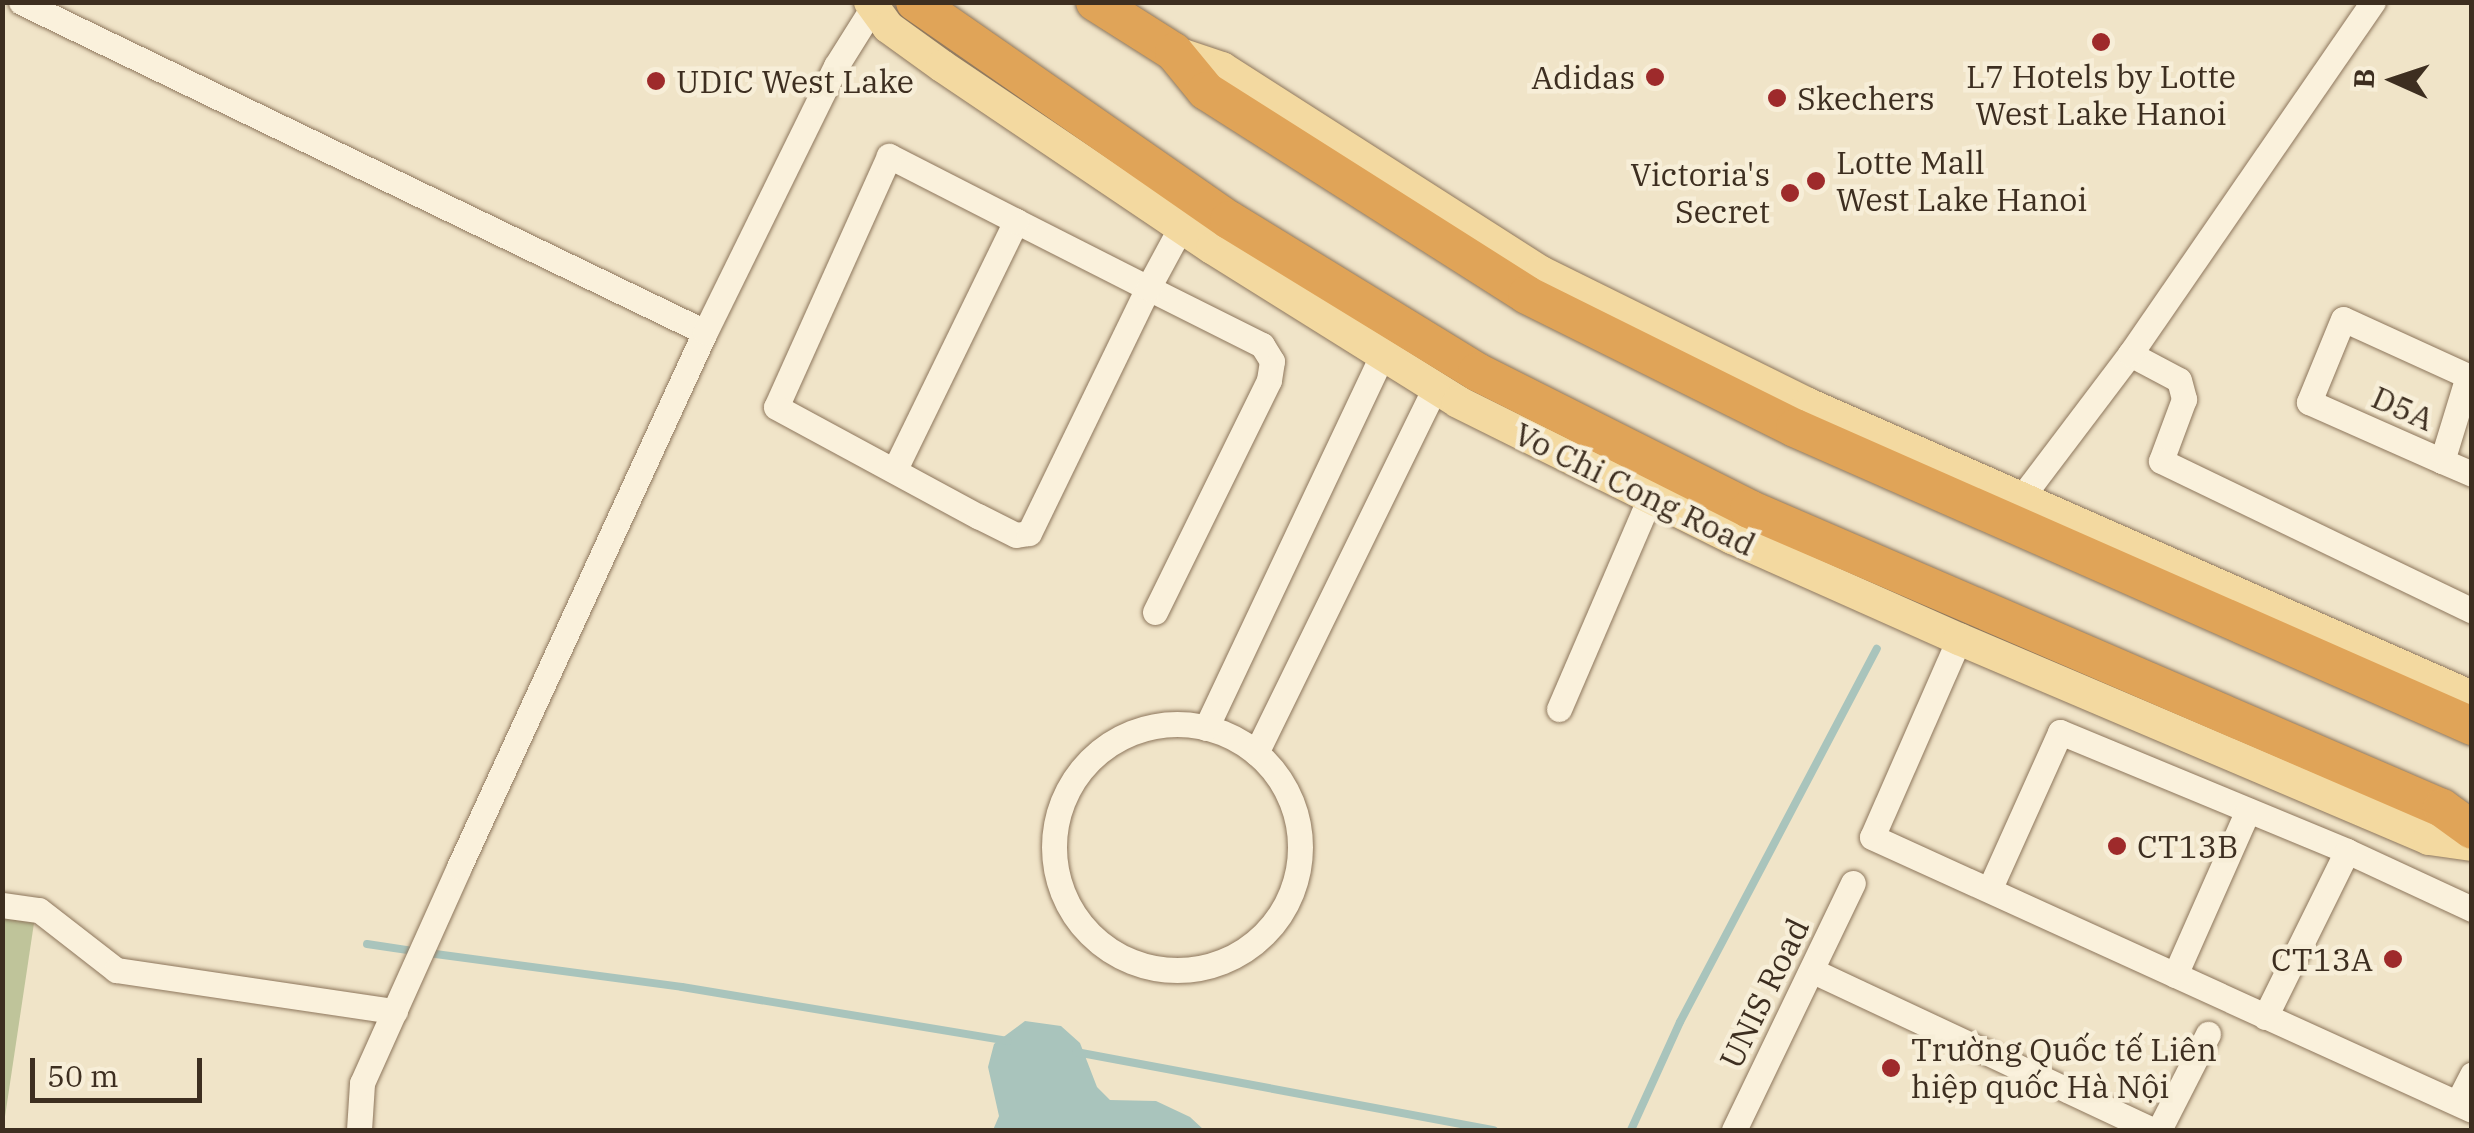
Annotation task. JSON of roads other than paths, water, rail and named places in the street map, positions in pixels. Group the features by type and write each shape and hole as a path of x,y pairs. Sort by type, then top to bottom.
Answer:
{"highway":[{"name":"Vo Chi Cong Road","path":"915,2 1229,220 1477,372 1750,509 2442,808 2472,830"},
{"path":"1095,2 1174,52 1206,91 1527,295 1795,428 2472,726"},
{"path":"1890,440 1912,479"}],"main road":[{"name":"Vo Chi Cong Road","path":"872,5 888,27 942,66 1181,227 1435,387 1650,498 1959,639 2429,840 2472,844"},
{"path":"1174,52 1222,68 1541,272 1890,440 2472,697"}],"street":[{"path":"21,2 705,332"},
{"path":"2020,498 2130,354 2374,2"},
{"path":"359,1130 362,1083 409,978 705,332 836,66 872,5"},
{"path":"1155,612 1269,380 1272,361 1262,344 1148,288 1016,222 889,156 776,407 1016,534 1029,533 1148,288 1181,227"},
{"path":"896,469 1016,222"},
{"name":"D5A","path":"2442,461 2468,376 2343,319 2309,402 2442,461 2472,474"},
{"path":"1206,728 1383,354"},
{"path":"2130,354 2179,380 2184,399 2161,461 2472,610"},
{"path":"1256,753 1435,387"},
{"path":"1558,709 1650,498"},
{"path":"1959,639 1872,837 2465,1106 2472,1074"},
{"path":"1191,723 1206,728 1231,735 1256,753 1286,789 1299,826 1300,865 1288,902 1265,934 1249,946 1233,957 1196,970 1157,969 1117,955 1084,929 1062,893 1054,851 1059,809 1079,771 1110,742 1148,726 1191,723"},
{"path":"1990,888 2060,732 2472,908"},
{"path":"2175,974 2248,810"},
{"path":"2266,1017 2346,851"},
{"name":"UNIS Road","path":"1734,1130 1853,882"},
{"path":"2,905 39,910 116,970 395,1010"},
{"path":"1813,971 2156,1130 2208,1034"}],"water":[{"path":"1025,1021 1061,1026 1080,1043 1097,1087 1110,1100 1156,1101 1190,1117 1204,1130 993,1130 999,1116 988,1067 994,1044"}],"waterway":[{"path":"1631,1130 1680,1022 1877,649"},
{"path":"367,944 414,951"},
{"path":"428,953 682,987 1008,1041"},
{"path":"1076,1052 1494,1130"}],"place":[{"name":"L7 Hotels by Lotte West Lake Hanoi","path":"2101,42"},
{"name":"Adidas","path":"1655,77"},
{"name":"UDIC West Lake","path":"656,81"},
{"name":"Skechers","path":"1777,98"},
{"name":"Lotte Mall West Lake Hanoi","path":"1816,181"},
{"name":"Victoria's Secret","path":"1790,193"},
{"name":"CT13B","path":"2117,846"},
{"name":"CT13A","path":"2393,959"},
{"name":"Trường Quốc tế Liên hiệp quốc Hà Nội","path":"1891,1068"}]}
